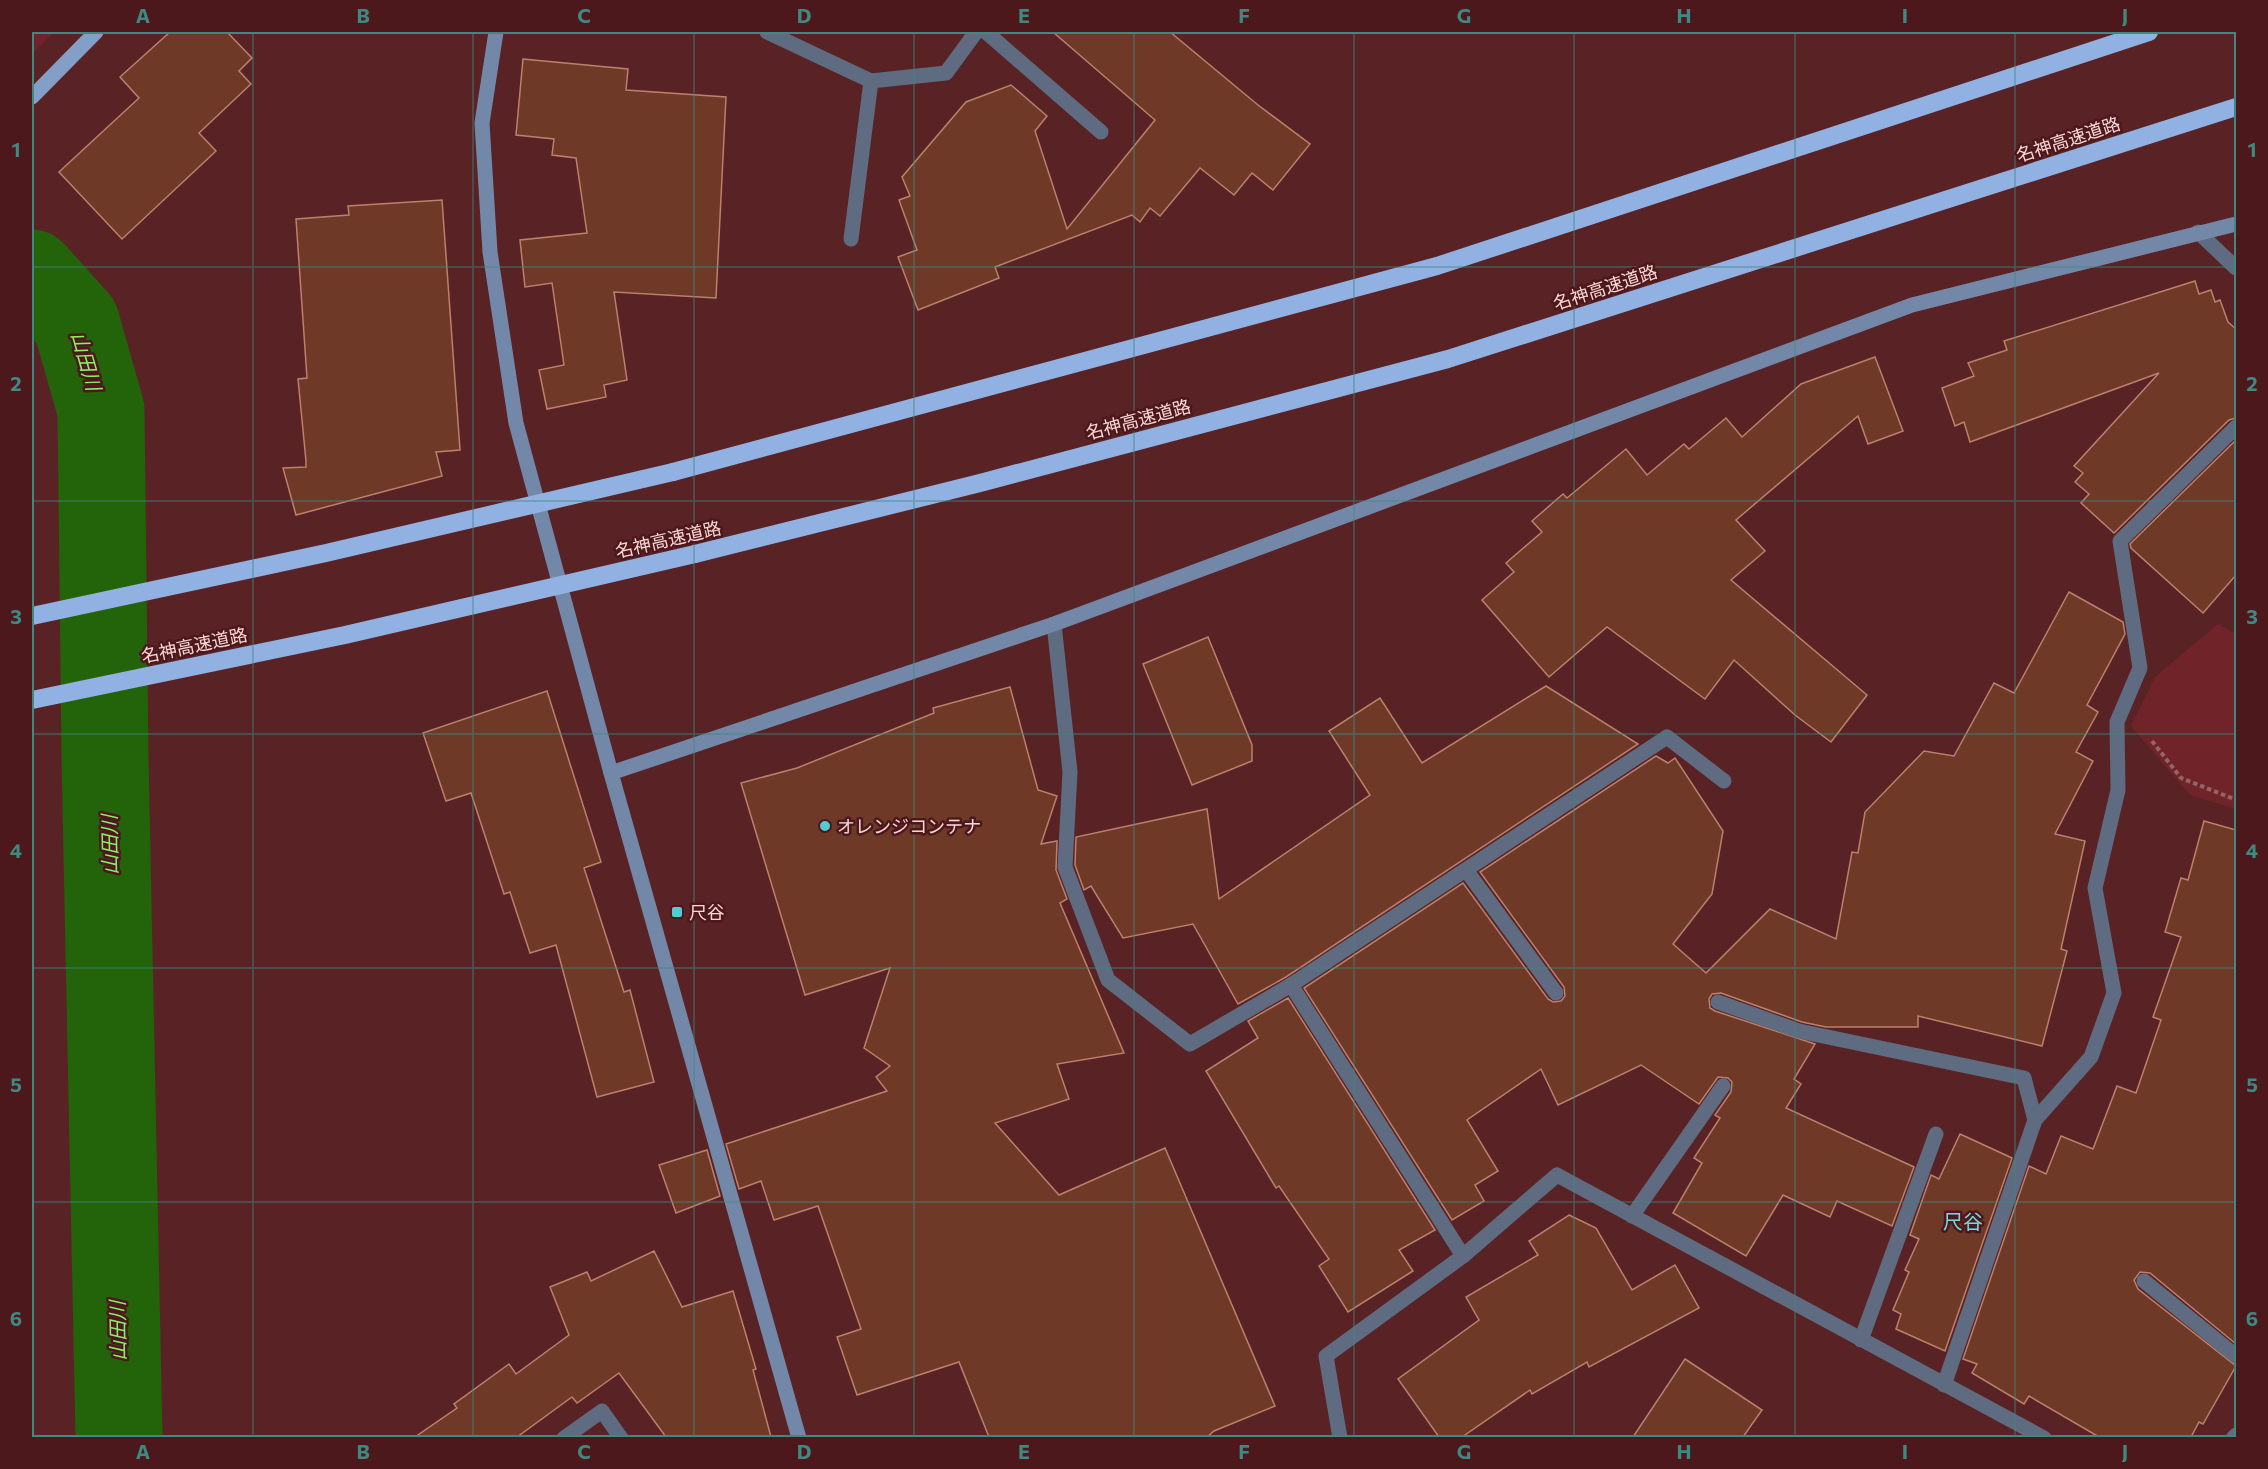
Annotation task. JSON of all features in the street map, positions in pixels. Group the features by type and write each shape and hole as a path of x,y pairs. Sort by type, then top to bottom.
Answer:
{"highway":[{"path":"32,616 326,553 673,472 1437,266 2149,32"},
{"name":"名神高速道路","path":"32,700 345,635 695,554 980,483 1448,358 2236,107"}],"main road":[{"path":"32,97 96,32"}],"street":[{"path":"496,32 482,123 490,252 514,412 611,773 799,1437"},
{"path":"767,32 871,81 946,73 976,32"},
{"path":"986,32 1101,132"},
{"path":"851,238 871,81"},
{"path":"611,773 1054,624 1912,305 2236,224"},
{"path":"2198,232 2236,268"},
{"path":"1944,1385 2035,1120 2091,1057 2114,993 2095,888 2118,790 2117,722 2140,668 2120,541 2236,427"},
{"path":"1054,624 1070,772 1065,867 1107,980 1190,1044 1292,985 1667,737 1724,781"},
{"path":"1466,870 1556,993"},
{"path":"1292,985 1463,1256"},
{"path":"1718,1002 1799,1031 2024,1078 2035,1120"},
{"path":"1632,1216 1723,1086"},
{"path":"1861,1340 1936,1134"},
{"path":"1340,1437 1326,1356 1463,1256 1557,1175 2044,1437"},
{"path":"2144,1281 2236,1356"},
{"path":"564,1437 602,1411 621,1437"}],"path":[{"path":"2150,739 2181,778 2234,799"}],"shaded area":[{"path":"54,32 32,54 32,33"},
{"path":"2218,624 2236,634 2236,809 2190,795 2131,726 2155,677"}],"building":[{"path":"170,32 227,32 252,58 239,71 251,84 199,133 216,151 122,239 59,172 139,98 120,77"},
{"path":"1053,32 1170,32 1258,105 1310,144 1273,190 1252,173 1234,195 1200,168 1160,216 1150,208 1140,222 1132,215 995,267 999,278 918,310 898,257 917,250 899,200 910,196 902,177 966,102 1011,85 1047,116 1035,131 1067,229 1155,120"},
{"path":"523,59 628,69 626,90 726,97 716,298 614,292 627,380 604,385 606,397 547,409 539,370 564,365 552,283 525,287 520,240 587,233 576,158 552,155 554,139 516,135"},
{"path":"442,200 460,450 436,452 442,476 296,515 283,468 306,467 298,379 307,378 296,219 349,215 348,206"},
{"path":"2195,281 2199,294 2211,290 2215,302 2220,300 2228,322 2236,329 2236,418 2229,420 2114,533 2081,503 2089,494 2075,482 2083,473 2074,466 2159,373 1970,442 1964,422 1955,426 1942,388 1974,376 1968,363 2007,350 2004,341"},
{"path":"1875,357 1903,431 1868,444 1858,416 1736,520 1765,551 1731,580 1867,695 1831,742 1795,715 1734,660 1705,699 1607,627 1549,677 1482,600 1514,572 1506,563 1542,532 1532,521 1563,494 1567,498 1626,449 1647,475 1684,444 1689,449 1726,418 1742,437 1801,384"},
{"path":"2236,440 2236,575 2203,613 2131,548 2130,544"},
{"path":"2069,592 2123,622 2125,634 2087,705 2098,712 2076,752 2093,761 2055,834 2085,841 2061,949 2067,951 2042,1046 1918,1016 1918,1027 1826,1027 1802,1022 1721,993 1712,994 1709,999 1710,1008 1715,1011 1815,1044 1794,1079 1801,1084 1786,1108 1914,1167 1892,1226 1837,1201 1830,1217 1783,1195 1746,1256 1673,1213 1702,1163 1694,1158 1720,1118 1715,1115 1731,1092 1732,1082 1728,1078 1718,1077 1699,1104 1641,1065 1558,1105 1541,1069 1467,1120 1498,1171 1475,1185 1484,1201 1452,1220 1304,988 1463,883 1548,999 1553,1002 1561,1001 1565,996 1564,987 1480,872 1656,756 1668,763 1675,758 1723,831 1712,894 1673,944 1706,973 1770,909 1836,939 1852,852 1858,853 1865,812 1924,751 1954,756 1994,683 2014,693"},
{"path":"1208,637 1252,745 1252,761 1192,785 1143,664"},
{"path":"1546,686 1638,744 1286,977 1238,1004 1193,924 1123,938 1091,886 1084,890 1075,865 1076,837 1207,809 1219,899 1370,795 1329,731 1380,698 1422,763"},
{"path":"1010,687 1038,790 1057,796 1041,844 1057,841 1056,870 1067,899 1060,903 1124,1053 1057,1064 1069,1099 995,1123 1059,1195 1165,1148 1275,1406 1214,1431 1207,1437 989,1437 959,1362 857,1395 837,1337 861,1329 818,1206 774,1220 761,1181 739,1189 726,1144 887,1091 876,1077 890,1066 864,1048 890,968 805,995 741,783 797,768 934,713 933,708"},
{"path":"547,691 601,862 584,868 624,992 630,990 654,1082 597,1097 556,945 530,953 510,892 504,894 471,793 446,801 423,733"},
{"path":"2204,821 2236,830 2236,1344 2150,1273 2140,1272 2134,1280 2138,1289 2236,1366 2203,1424 2199,1422 2191,1437 2099,1437 2029,1396 2024,1404 1972,1373 1977,1364 1963,1359 2029,1166 2046,1174 2061,1136 2093,1149 2117,1086 2136,1093 2161,1020 2153,1017 2181,937 2165,932 2181,878 2188,880"},
{"path":"1288,998 1435,1230 1399,1250 1413,1271 1348,1312 1319,1266 1329,1259 1279,1186 1276,1188 1206,1071 1258,1038 1248,1021"},
{"path":"1960,1134 2012,1158 1945,1351 1896,1329 1901,1314 1893,1310 1909,1272 1905,1270 1919,1239 1910,1235 1931,1175 1939,1179"},
{"path":"707,1150 720,1196 676,1213 659,1165"},
{"path":"1569,1215 1596,1228 1632,1290 1675,1265 1699,1308 1589,1367 1587,1362 1532,1394 1530,1390 1462,1437 1439,1437 1398,1379 1479,1320 1466,1297 1538,1255 1529,1241"},
{"path":"654,1251 682,1307 733,1291 756,1369 753,1370 771,1437 666,1437 619,1373 577,1403 572,1397 517,1437 415,1437 457,1408 454,1404 509,1364 516,1374 569,1335 550,1287 587,1272 591,1281"},
{"path":"1685,1359 1762,1410 1743,1437 1633,1437"}],"waterway":[{"name":"山田川","path":"32,273 76,322 101,410 105,757 119,1438"}],"place":[{"name":"オレンジコンテナ","path":"825,826"},
{"name":"尺谷","path":"677,912"}],"district":[{"name":"尺谷","path":"1963,1221"}]}
